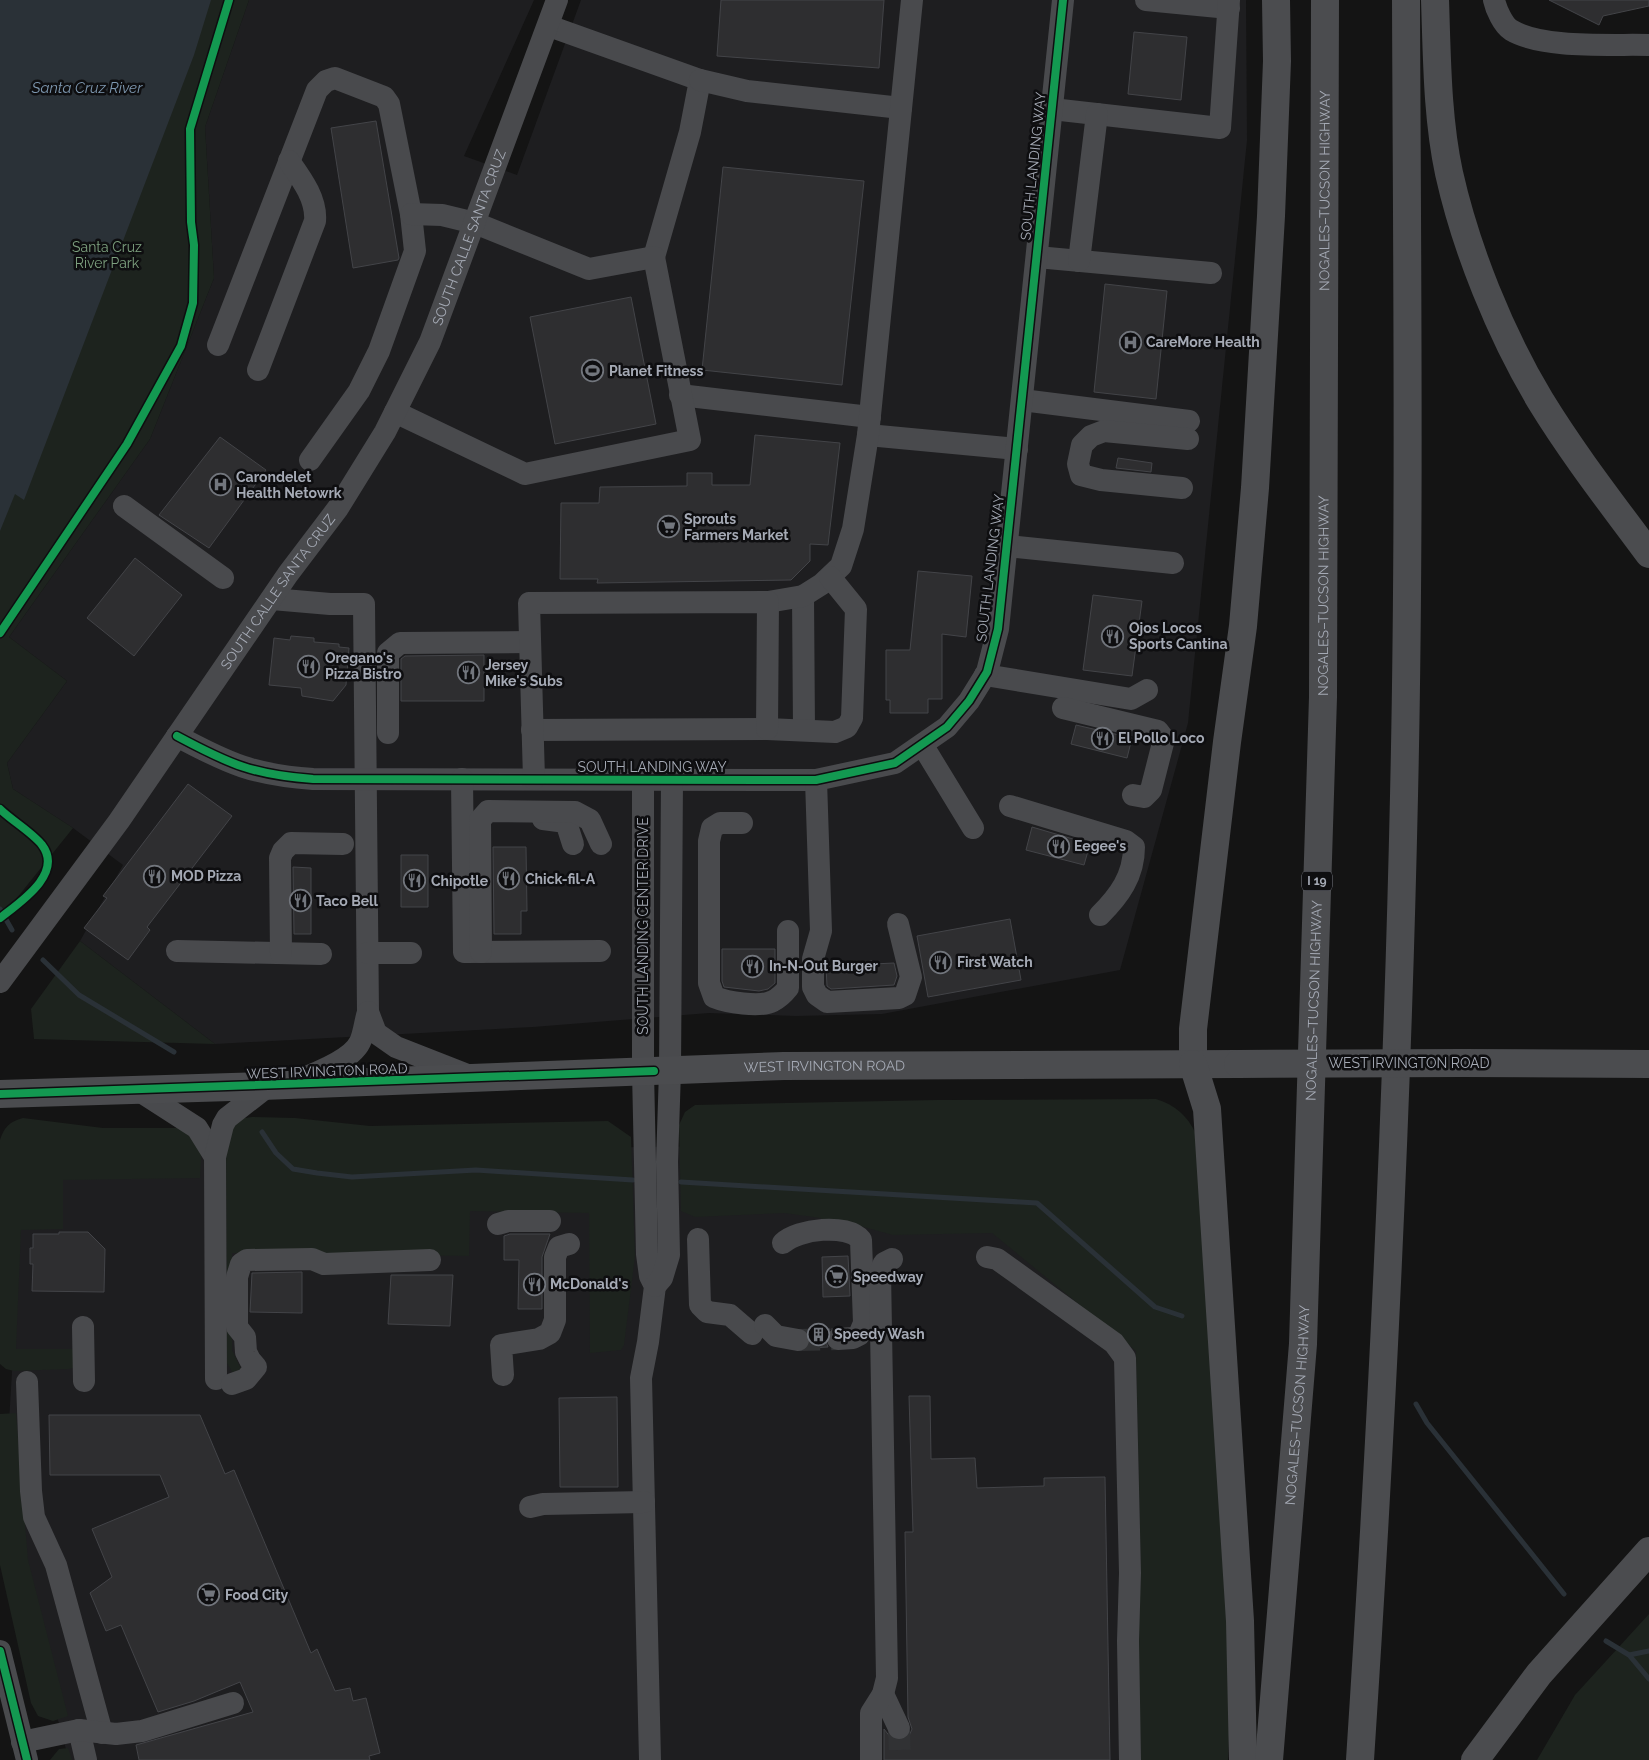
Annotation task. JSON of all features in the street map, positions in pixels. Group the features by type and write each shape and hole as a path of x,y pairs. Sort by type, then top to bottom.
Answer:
{"main road":[{"path":"1243,1760 1240,1621 1207,1119 1194,1064 1192,1030 1243,626 1256,479 1272,216 1277,61 1276,0"},
{"name":"NOGALES–TUCSON HIGHWAY","path":"1269,1760 1303,1344 1323,698 1326,0"},
{"path":"1360,1760 1382,1417 1400,952 1408,509 1406,0"},
{"path":"1434,0 1439,103 1449,173 1467,235 1491,301 1515,354 1540,400 1649,554"},
{"name":"WEST IRVINGTON ROAD","path":"0,1094 275,1086 794,1066 1649,1064"},
{"path":"1475,1760 1539,1674 1649,1551"}],"street":[{"name":"SOUTH CALLE SANTA CRUZ","path":"0,982 119,821 272,599 338,508 385,432 430,342 549,26 557,0"},
{"path":"534,779 529,603 768,602 803,596 830,577 841,566 853,529 869,426 912,0"},
{"name":"SOUTH LANDING WAY","path":"177,736 231,764 281,777 366,779 816,780 895,763 923,746 948,726 969,700 985,675 998,629 1063,0"},
{"path":"1052,109 1220,128 1229,4 1146,0"},
{"path":"1494,0 1499,13 1510,29 1542,41 1649,45"},
{"path":"549,26 700,80 747,91 901,108"},
{"path":"218,345 317,90 326,81 335,78 384,97 389,104 411,214 415,251 412,265 379,351 359,391 310,460"},
{"path":"395,412 525,474 690,440 654,257 690,132 700,80"},
{"path":"1079,261 1097,114"},
{"path":"258,370 316,215 307,187 289,161"},
{"path":"411,214 442,215 475,223 588,269 654,257"},
{"path":"1037,256 1211,273"},
{"path":"680,395 1017,449"},
{"path":"1022,400 1188,437 1104,431 1091,436 1082,445 1078,464 1081,475 1182,488"},
{"path":"124,506 223,578"},
{"path":"1007,546 1172,563"},
{"path":"532,730 767,729 835,732 847,726 852,718 856,609 830,577"},
{"path":"803,596 804,730"},
{"path":"272,599 364,604 368,1012 360,1042 352,1053 313,1075 275,1086 227,1118 222,1125 215,1157 224,1382 246,1379 256,1367 246,1352 245,1337 237,1327 237,1277 241,1264 253,1259 312,1259 324,1264 430,1260"},
{"path":"767,729 768,602"},
{"path":"388,733 388,653 400,643 530,642"},
{"path":"985,675 1132,699 1147,690"},
{"path":"1062,708 1158,731 1164,739 1151,790 1144,797 1133,795"},
{"path":"923,746 973,828"},
{"path":"462,779 464,952 600,951"},
{"name":"SOUTH LANDING CENTER DRIVE","path":"643,780 644,1072 648,1265 655,1286"},
{"name":"SOUTH LANDING CENTER DRIVE","path":"655,1286 662,1278 669,1255 668,1162 672,780"},
{"path":"816,780 820,931 813,959 813,987 817,995 827,1002 900,998 908,991 911,977 898,924"},
{"path":"1010,806 1126,841 1134,847 1134,858 1127,881 1117,898 1100,915"},
{"path":"481,952 480,820 488,811 575,812 590,820 601,844"},
{"path":"510,811 526,819 563,820 566,822 573,844"},
{"path":"742,823 720,823 712,828 709,841 709,982 714,997 728,1003 771,1003 781,996 788,988 788,931"},
{"path":"280,954 280,858 283,851 291,843 343,844"},
{"path":"177,951 321,954"},
{"path":"368,953 411,953"},
{"path":"368,1012 376,1033 396,1047 475,1078"},
{"path":"138,1090 197,1128 215,1157"},
{"path":"498,1224 508,1221 550,1221"},
{"path":"783,1244 795,1234 809,1231 845,1231 856,1235 861,1240 864,1323 859,1335 853,1338 838,1339"},
{"path":"698,1239 700,1305 712,1313 725,1313 759,1330 776,1336 798,1340"},
{"path":"503,1375 504,1344 545,1337 554,1326 555,1257 559,1247 569,1244"},
{"path":"987,1257 1002,1262 1106,1337 1119,1348 1124,1358 1130,1573 1128,1641 1130,1760"},
{"path":"871,1760 871,1713 883,1694 887,1678 880,1272 884,1263 892,1259"},
{"path":"650,1760 641,1378 648,1342 655,1286"},
{"path":"84,1327 84,1381"},
{"path":"27,1382 34,1517 56,1565 102,1733"},
{"path":"530,1507 543,1504 644,1502"},
{"path":"0,1651 25,1751 79,1730 102,1733 142,1731 234,1703"},
{"path":"883,1694 900,1728"},
{"path":"79,1730 86,1760"}],"shaded area":[{"path":"249,0 534,0 464,156 517,175 581,0 1246,0 1247,140 1188,723 1120,970 882,1014 796,1016 709,1013 533,1027 215,1044 80,941 123,865 73,828 13,789 7,763 67,681 9,637 150,439 214,278 205,127"},
{"path":"1120,1141 1171,1760 69,1760 39,1651 6,1472 25,1155"}],"green space":[{"name":"Santa Cruz River Park","path":"0,0 249,0 205,127 214,278 150,439 9,637 67,681 7,763 13,789 73,828 0,919"},
{"path":"80,941 215,1044 34,1039 31,1009"},
{"path":"1156,1099 1169,1104 1180,1112 1189,1121 1196,1134 1232,1661 1228,1760 1141,1760 1137,1636 1141,1577 1136,1351 992,1233 893,1235 860,1226 821,1227 821,1218 784,1213 695,1217 681,1211 679,1125 685,1112 695,1105 937,1100"},
{"path":"252,1117 295,1118 370,1126 608,1121 631,1137 635,1256 624,1345 621,1350 590,1353 589,1213 470,1211 469,1256 232,1253 232,1350 241,1369 233,1373 227,1363 226,1135 238,1119"},
{"path":"23,1118 103,1128 187,1128 202,1142 200,1178 63,1180 63,1229 21,1230 16,1349 76,1349 73,1368 68,1369 14,1371 6,1369 0,1364 0,1140 8,1126 14,1121"},
{"path":"16,1413 28,1560 68,1716 53,1721 38,1716 31,1703 0,1565 0,1414"},
{"path":"1649,1614 1649,1760 1537,1760 1575,1695"},
{"path":"68,1748 72,1760 50,1760 59,1749"}],"water":[{"name":"Santa Cruz River","path":"0,0 211,0 194,55 24,500 15,494 0,531"}],"building":[{"path":"721,0 884,0 879,68 717,56"},
{"path":"1549,0 1649,0 1649,6 1603,16 1599,25"},
{"path":"1134,32 1187,37 1181,100 1128,94"},
{"path":"376,121 399,258 398,260 353,268 331,128"},
{"path":"723,167 864,181 842,385 702,370"},
{"name":"CareMore Health","path":"1105,284 1167,291 1156,399 1094,392"},
{"name":"Planet Fitness","path":"631,297 656,424 555,444 530,317"},
{"path":"755,435 840,443 828,545 810,544 810,561 791,580 597,583 598,579 560,579 561,503 599,503 600,487 687,486 687,473 712,473 712,485 750,485"},
{"path":"220,437 266,470 209,548 159,515"},
{"path":"1118,458 1152,463 1151,472 1116,468"},
{"path":"135,558 182,595 134,656 87,618"},
{"path":"918,571 972,576 966,637 942,634 942,699 928,699 928,713 890,713 890,700 886,700 886,650 910,650"},
{"name":"Ojos Locos Sports Cantina","path":"1093,595 1142,601 1132,676 1083,670"},
{"name":"Oregano's Pizza Bistro","path":"291,636 314,638 314,642 339,644 339,647 349,648 346,685 333,701 302,696 301,688 269,685 274,638 290,640"},
{"path":"484,655 484,701 401,701 401,659 405,656"},
{"name":"El Pollo Loco","path":"1076,725 1132,738 1127,758 1071,744"},
{"path":"188,784 232,816 147,927 150,930 128,960 84,928 107,898 103,896"},
{"name":"Eegee's","path":"1032,827 1090,844 1084,865 1026,850"},
{"name":"Chick-fil-A","path":"493,847 526,847 527,911 521,911 521,934 494,934"},
{"name":"Chipotle","path":"401,855 428,855 428,907 401,907"},
{"name":"Taco Bell","path":"293,867 311,868 311,934 294,934"},
{"path":"1010,919 1021,980 928,997 917,936"},
{"name":"In-N-Out Burger","path":"722,949 775,949 775,983 768,989 759,991 724,987 722,981"},
{"path":"872,961 873,964 894,963 897,976 894,985 831,989 827,986 826,966"},
{"path":"59,1232 88,1232 105,1249 104,1292 32,1291 33,1264 30,1264 30,1248 33,1248 33,1234 59,1234"},
{"name":"McDonald's","path":"510,1234 550,1234 542,1257 542,1309 518,1309 519,1260 504,1260 504,1236"},
{"name":"Speedway","path":"848,1256 850,1296 823,1297 822,1257"},
{"path":"302,1272 302,1313 250,1312 252,1273"},
{"path":"391,1275 453,1275 450,1326 388,1324"},
{"path":"830,1329 825,1339 828,1347 808,1348 810,1336 806,1330"},
{"path":"909,1396 930,1396 931,1459 975,1458 977,1488 1044,1486 1044,1478 1105,1477 1110,1760 884,1760 884,1729 891,1738 898,1741 909,1736 912,1729 908,1717 905,1532 913,1532"},
{"path":"617,1397 618,1487 560,1487 559,1398"},
{"path":"49,1415 200,1415 225,1474 234,1470 311,1653 317,1649 335,1691 350,1688 353,1701 366,1698 380,1753 369,1756 370,1760 139,1760 136,1745 253,1712 240,1682 194,1701 158,1712 121,1625 106,1631 90,1593 112,1577 92,1529 169,1497 160,1475 50,1475"}],"waterway":[{"path":"0,909 12,930"},
{"path":"43,960 79,995 174,1052"},
{"path":"262,1132 276,1153 293,1169 317,1173 352,1177 476,1170 633,1180"},
{"path":"681,1182 1037,1203 1155,1307 1182,1316"},
{"path":"1416,1404 1427,1423 1564,1594"},
{"path":"1606,1641 1629,1655 1649,1679"},
{"path":"1629,1655 1649,1651"}],"tunnel":[{"path":"798,1340 838,1339"},
{"path":"899,1728 900,1760"}],"cycle path":[{"path":"0,633 127,444 181,346 193,303 194,245 191,222 190,129 229,0"},
{"path":"177,736 227,761 242,766 274,775 313,779 816,780 895,763 947,727 969,701 987,672 998,629 1063,0"},
{"path":"0,809 33,836 42,845 47,856 47,867 36,887 0,918"},
{"path":"0,1094 654,1071"},
{"path":"0,1651 27,1760"}],"place":[{"name":"CareMore Health","path":"1130,342"},
{"name":"Planet Fitness","path":"593,371"},
{"name":"Carondelet Health Netowrk","path":"220,485"},
{"name":"Sprouts Farmers Market","path":"668,527"},
{"name":"Ojos Locos Sports Cantina","path":"1113,636"},
{"name":"Oregano's Pizza Bistro","path":"309,666"},
{"name":"Jersey Mike's Subs","path":"469,673"},
{"name":"El Pollo Loco","path":"1102,738"},
{"name":"Eegee's","path":"1058,846"},
{"name":"MOD Pizza","path":"155,876"},
{"name":"Chick-fil-A","path":"509,879"},
{"name":"Chipotle","path":"415,881"},
{"name":"Taco Bell","path":"300,901"},
{"name":"First Watch","path":"941,962"},
{"name":"In-N-Out Burger","path":"753,966"},
{"name":"Speedway","path":"837,1277"},
{"name":"McDonald's","path":"534,1284"},
{"name":"Speedy Wash","path":"818,1334"},
{"name":"Food City","path":"209,1595"}]}
